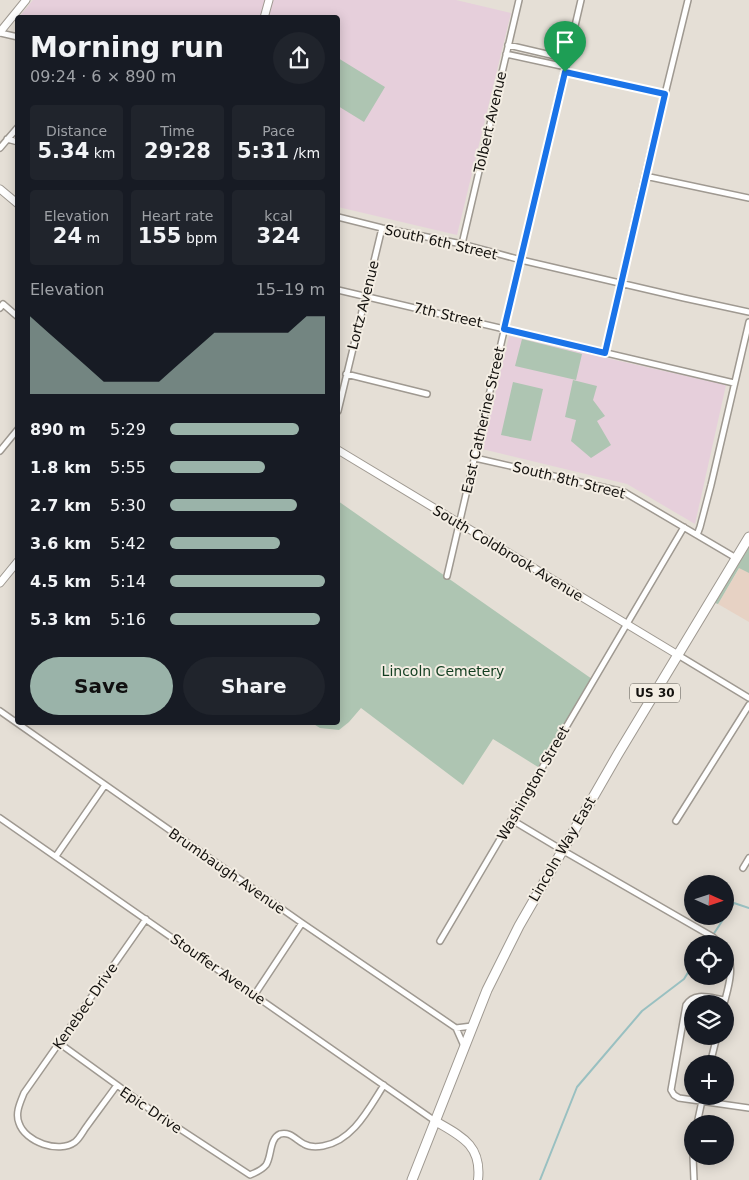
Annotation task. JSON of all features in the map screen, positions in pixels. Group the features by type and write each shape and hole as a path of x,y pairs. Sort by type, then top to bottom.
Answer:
{"highway":[{"name":"Lincoln Way East","path":"412,1180 472,1026 507,949 618,754 749,537"}],"main road":[{"path":"435,1121 462,1138 475,1151 479,1165 478,1180"}],"street":[{"path":"15,36 0,32 26,0"},
{"path":"265,15 268,0"},
{"name":"Tolbert Avenue","path":"462,244 519,0"},
{"name":"East Catherine Street","path":"447,576 581,0"},
{"path":"605,353 645,176 688,0"},
{"path":"508,45 568,59"},
{"path":"506,54 665,94"},
{"path":"0,148 15,130"},
{"path":"7,139 15,141"},
{"path":"645,176 749,198"},
{"path":"0,189 15,202"},
{"name":"South 6th Street","path":"340,218 462,244 520,260 749,312"},
{"name":"Lortz Avenue","path":"340,402 382,228"},
{"name":"7th Street","path":"340,290 734,383"},
{"path":"2,306 15,315"},
{"path":"697,535 709,493 749,322"},
{"path":"346,374 427,394"},
{"path":"0,451 15,433"},
{"name":"South Coldbrook Avenue","path":"340,451 678,655"},
{"name":"South 8th Street","path":"475,458 624,492 736,558"},
{"name":"Washington Street","path":"440,941 684,527"},
{"path":"0,582 15,564"},
{"path":"678,655 749,698"},
{"path":"676,821 749,705"},
{"name":"Brumbaugh Avenue","path":"0,711 15,722"},
{"name":"Brumbaugh Avenue","path":"20,725 302,923 456,1028"},
{"path":"56,856 105,785"},
{"name":"Stouffer Avenue","path":"0,818 435,1121"},
{"path":"512,820 710,935"},
{"path":"743,868 749,858"},
{"name":"Kenebec Drive","path":"24,1094 146,919"},
{"path":"255,994 302,923"},
{"path":"684,1016 671,1090 674,1095 684,1099"},
{"path":"464,1046 456,1028 472,1026"},
{"path":"59,1044 117,1085"},
{"name":"Epic Drive","path":"24,1094 18,1109 19,1124 37,1142 50,1147 63,1146 75,1142 117,1085 151,1110 250,1175 260,1171 267,1163 273,1140 280,1134 290,1134 306,1145 317,1147 341,1139 359,1122 384,1085"},
{"path":"720,1105 749,1108"},
{"path":"693,1165 694,1180"}],"shaded area":[{"path":"33,0 456,0 511,13 457,235 340,207 340,15 21,15"},
{"path":"509,336 726,385 695,524 627,484 482,449"},
{"path":"749,552 749,622 718,604"}],"green space":[{"path":"340,59 385,87 364,122 340,107"},
{"path":"522,339 582,354 576,380 515,366"},
{"path":"573,380 597,386 593,400 605,416 597,421 611,445 591,458 571,441 576,420 565,417"},
{"path":"513,382 543,389 531,441 501,435"},
{"name":"Lincoln Cemetery","path":"340,502 592,679 538,767 493,739 463,785 361,708 339,730 320,728 315,725 340,725"},
{"path":"749,547 749,573 739,568 718,604 715,603"}],"waterway":[{"path":"713,935 734,903 749,908"},
{"path":"540,1180 577,1087 642,1011 684,979"}],"route":[{"path":"565,72 665,94 605,353 504,329 565,72"}]}
